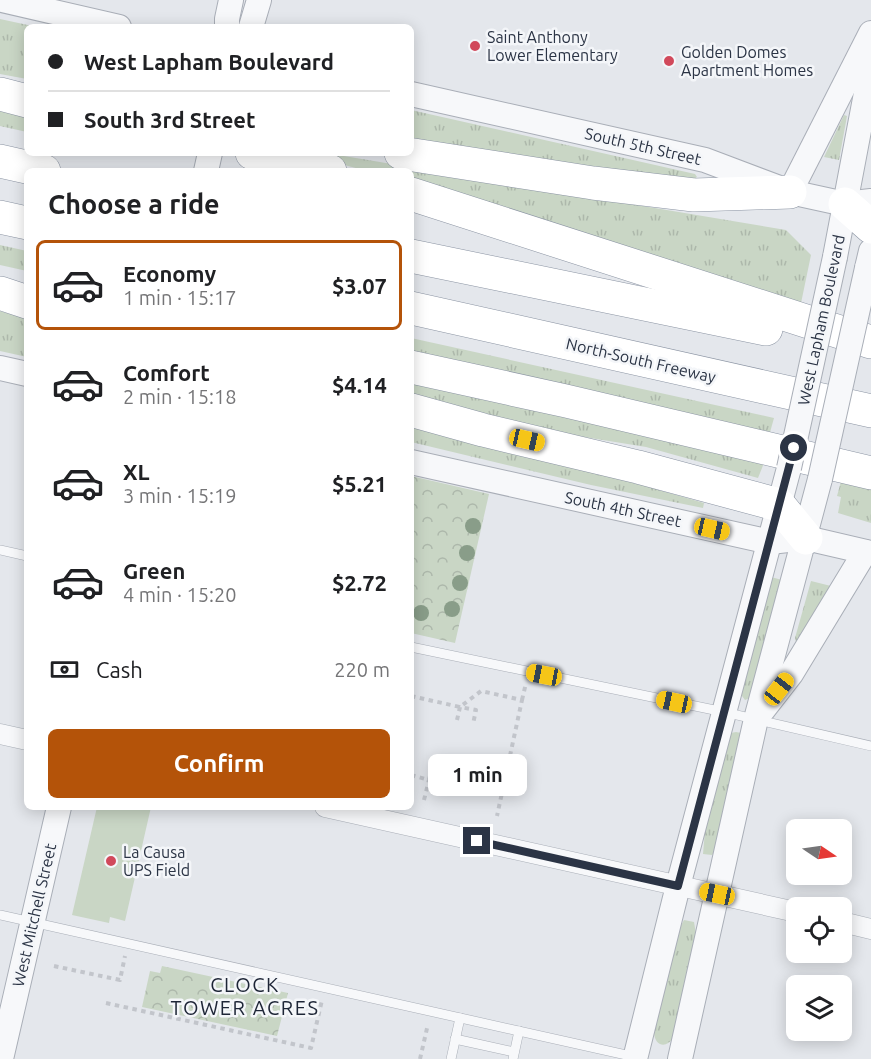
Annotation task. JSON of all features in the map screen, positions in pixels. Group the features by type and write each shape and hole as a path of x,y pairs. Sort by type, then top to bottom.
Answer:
{"highway":[{"path":"0,85 24,89"},
{"path":"0,94 24,99"},
{"path":"414,155 593,183 694,195 790,192"},
{"path":"265,156 317,168"},
{"path":"0,160 32,168"},
{"path":"414,196 871,342"},
{"path":"858,203 871,227"},
{"path":"0,217 24,222"},
{"path":"414,257 871,350"},
{"path":"0,277 24,281"},
{"path":"0,293 24,301"},
{"name":"North-South Freeway","path":"414,309 871,411"},
{"path":"414,368 871,473"},
{"path":"414,411 483,430 638,467 779,506 806,538"}],"street":[{"path":"2,0 72,12 110,24"},
{"path":"227,24 231,0"},
{"path":"252,24 259,0"},
{"path":"790,192 871,33"},
{"name":"West Lapham Boulevard","path":"638,1058 678,886 789,468 835,257 858,203 871,67"},
{"name":"South 5th Street","path":"414,95 705,160 790,192 858,203"},
{"name":"West Lapham Boulevard","path":"680,1059 756,719 806,538 869,259"},
{"path":"0,368 24,373"},
{"name":"South 4th Street","path":"414,463 770,542 806,538 868,553"},
{"path":"756,719 791,674 868,553"},
{"path":"0,734 24,739"},
{"name":"West Mitchell Street","path":"1,1059 58,810"},
{"path":"338,810 786,910"},
{"path":"852,924 871,929"}],"lane":[{"path":"0,550 24,555"},
{"path":"414,648 724,712 871,746"},
{"path":"0,915 638,1058"},
{"path":"451,1059 460,1018"},
{"path":"455,1039 514,1055 519,1031"}],"path":[{"path":"457,720 460,707 481,691 522,700 497,816"},
{"path":"414,697 476,710 473,724"},
{"path":"414,776 429,780"},
{"path":"424,800 430,776 502,793"},
{"path":"54,966 120,980 128,943"},
{"path":"106,1003 311,1048 325,988"},
{"path":"420,1059 431,1011"}],"green space":[{"path":"0,19 24,24 24,78 0,74"},
{"path":"0,107 24,112 24,131 0,126"},
{"path":"414,111 695,174 697,177 694,179 490,156 414,142"},
{"path":"844,115 847,116 839,160 824,157"},
{"path":"310,156 344,156 786,230 811,255 800,308 414,185 414,168 356,168"},
{"path":"0,245 24,250 24,270 0,265"},
{"path":"0,311 24,318 24,356 0,351"},
{"path":"414,339 774,418 769,436 414,357"},
{"path":"414,378 764,463 758,478 646,447 535,429 414,400"},
{"path":"414,419 704,503 703,508 591,485 414,443"},
{"path":"843,474 871,481 871,523 838,513 841,497 837,496"},
{"path":"414,477 489,494 455,643 414,634"},
{"path":"771,577 782,580 752,697 745,700 741,689"},
{"path":"811,581 831,586 800,639 796,642 795,638"},
{"path":"731,733 741,733 716,849 712,855 703,854 705,831 728,739"},
{"name":"La Causa UPS Field","path":"96,810 150,810 125,921 110,917 109,923 72,915"},
{"path":"684,920 694,922 696,934 673,1038 664,1045 656,1041 654,1033 678,931"},
{"path":"162,966 288,993 277,1036 142,1007 150,971 160,973"}],"place":[{"name":"Saint Anthony Lower Elementary","path":"475,46"},
{"name":"Golden Domes Apartment Homes","path":"669,61"},
{"name":"La Causa UPS Field","path":"111,861"}],"district":[{"name":"CLOCK TOWER ACRES","path":"245,996"}],"route":[{"path":"477,841 678,886 794,448"}]}
